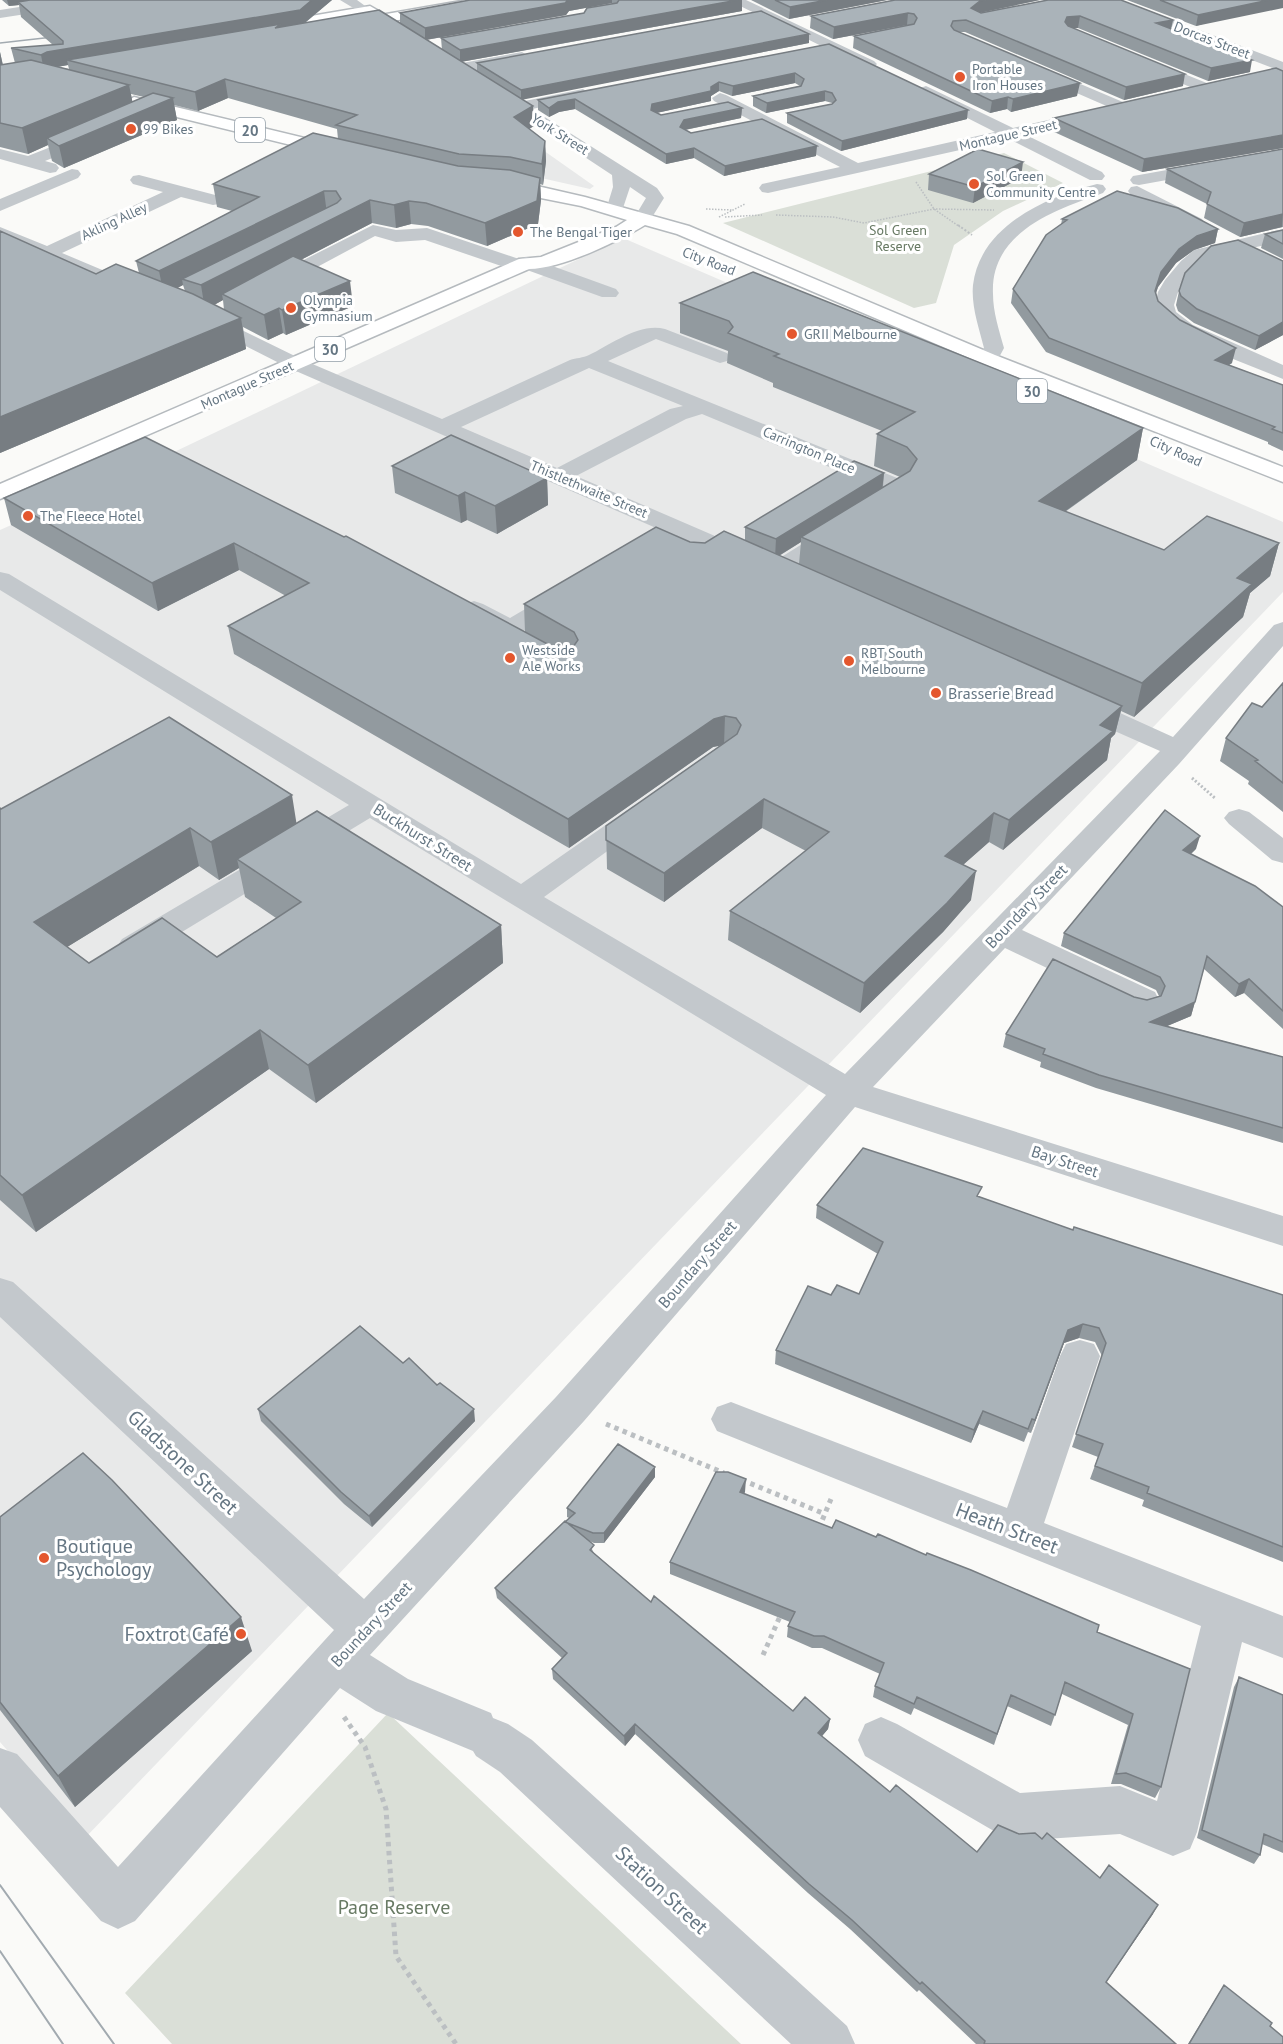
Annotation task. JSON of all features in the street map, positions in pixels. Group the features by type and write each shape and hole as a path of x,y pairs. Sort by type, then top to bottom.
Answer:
{"main road":[{"path":"247,31 428,0"},
{"path":"260,40 492,0"},
{"path":"365,11 379,20"},
{"name":"20","path":"117,97 359,157"},
{"name":"City Road","path":"655,241 482,187 512,185 615,210 720,244 1239,480"},
{"name":"Montague Street","path":"523,265 527,255 594,223 615,210"},
{"name":"Montague Street","path":"0,492 523,265 544,263 622,231 643,218"},
{"name":"City Road","path":"710,261 1283,475"}],"street":[{"path":"0,14 92,0"},
{"path":"347,0 365,11"},
{"name":"Dorcas Street","path":"1108,0 1283,69"},
{"name":"Dorcas Street","path":"1130,0 1283,56"},
{"path":"739,7 762,6 789,25 887,72"},
{"path":"379,20 396,30"},
{"path":"789,25 811,21"},
{"path":"810,51 854,42"},
{"path":"457,69 535,54"},
{"path":"1125,55 1214,88 1177,96"},
{"path":"440,58 474,80"},
{"name":"Montague Street","path":"768,188 1130,107 1028,66"},
{"path":"1264,76 1283,69"},
{"path":"908,83 1117,184 1262,260"},
{"name":"York Street","path":"503,88 517,107 651,192 655,198 643,218"},
{"path":"517,107 599,91"},
{"path":"752,99 720,103 763,128"},
{"path":"133,118 155,108"},
{"path":"743,125 763,128 784,123 856,168"},
{"path":"29,162 102,131"},
{"path":"982,363 994,348 986,316 983,284 993,249 1023,221 1042,211 1117,184 1283,153"},
{"path":"0,154 72,174 0,206"},
{"path":"615,210 622,194 623,183 620,172"},
{"path":"139,180 213,200"},
{"name":"Akling Alley","path":"49,252 179,191"},
{"path":"253,294 373,230 396,236 427,234 609,293"},
{"path":"0,233 49,252 154,299"},
{"path":"1283,235 1234,244 1202,254 1189,264 1170,286 1165,296 1167,314 1180,328 1283,373"},
{"name":"Thistlethwaite Street","path":"205,313 296,364 798,581"},
{"path":"443,427 577,364 597,360 649,334 658,333 720,357"},
{"name":"Carrington Place","path":"597,360 597,364 894,485 899,491 896,497 776,571"},
{"name":"Carrington Place","path":"559,476 678,414 702,408 714,410"},
{"path":"134,434 159,447"},
{"path":"649,546 679,528"},
{"name":"Buckhurst Street","path":"0,579 522,898 848,1092"},
{"path":"459,601 519,637 580,587"},
{"name":"Boundary Street","path":"0,1771 118,1904 337,1660 570,1409 848,1092 1173,753 1283,630"},
{"path":"1058,696 1173,753"},
{"path":"522,898 666,796"},
{"path":"108,963 371,805"},
{"path":"1239,818 1283,853"},
{"path":"1001,933 1143,1000"},
{"name":"Bay Street","path":"848,1092 1283,1231"},
{"name":"Gladstone Street","path":"0,1293 337,1660"},
{"path":"1019,1533 1080,1356"},
{"name":"Heath Street","path":"731,1419 1283,1637"},
{"path":"881,1740 1016,1817 1120,1810 1173,1832 1227,1615"},
{"name":"Station Street","path":"337,1660 392,1695 483,1735 525,1764 829,2044"}],"path":[{"path":"878,162 914,179 934,209 993,249"},
{"path":"712,219 751,201"},
{"path":"775,214 833,217 864,223 934,209 1042,211"},
{"path":"1173,753 1239,818"},
{"path":"570,1409 730,1475"},
{"path":"815,1536 846,1466"},
{"path":"740,1479 825,1514"},
{"path":"763,1655 782,1612"},
{"path":"337,1660 342,1715 365,1748 386,1809 396,1956 456,2044"}],"shaded area":[{"path":"513,129 594,186 590,189 457,159"},
{"path":"623,238 1283,522 1283,592 84,1839 0,1742 0,530 151,463"}],"green space":[{"name":"Sol Green Reserve","path":"1004,153 1063,183 1003,211 954,245 936,303 914,308 723,223"},
{"name":"Page Reserve","path":"388,1713 741,2044 172,2044 125,1993"}],"building":[{"path":"30,0 312,0 300,10 47,52 41,55 11,48 63,44 63,41 18,2"},
{"path":"470,0 568,0 565,3 425,28 400,13"},
{"path":"619,0 738,0 460,50 441,38 584,13 587,8 617,3"},
{"path":"775,0 827,0 790,7"},
{"path":"895,0 986,0 980,1 971,8 981,13 1048,0 1121,0 1173,20 1156,23 1252,60 1211,68 1080,16 1067,17 1065,22 1068,26 1185,74 1126,87 966,20 953,21 951,26 954,30 1080,83 1013,99 1008,97 992,101 854,36 914,24 917,18 914,14 908,13 834,27 811,16"},
{"path":"1160,0 1269,0 1198,15"},
{"path":"379,10 533,106 514,117 545,141 542,164 510,157 459,154 336,125 357,115 225,79 195,92 67,60 281,24 275,28"},
{"path":"761,11 809,34 521,90 477,63"},
{"path":"829,44 968,110 842,141 787,113 832,104 836,100 832,93 825,91 767,103 753,96 801,86 804,79 795,73 733,86 719,82 711,87 711,91 652,104 651,110 661,115 728,102 742,108 684,120 680,127 691,133 762,119 817,146 725,166 694,148 666,154 575,99 558,102 549,108 538,100"},
{"path":"31,60 129,85 22,128 0,123 0,65"},
{"path":"1276,68 1283,71 1283,135 1144,159 1054,118"},
{"path":"153,93 173,98 59,146 47,138"},
{"path":"313,133 458,166 510,170 540,178 537,201 485,223 426,203 409,201 394,205 370,200 201,285 182,279 341,199 336,191 324,191 159,271 136,261 259,197 213,184"},
{"path":"978,149 1023,162 975,187 929,174"},
{"path":"1283,149 1283,214 1244,223 1207,204 1211,192 1167,169"},
{"path":"1117,191 1178,208 1218,229 1197,236 1179,249 1161,272 1155,291 1158,301 1180,320 1236,348 1215,360 1283,385 1283,433 1272,429 1275,427 1049,338 1013,289 1046,235 1067,220 1062,219"},
{"path":"1283,230 1283,244 1265,234"},
{"path":"0,231 96,274 116,264 193,294 241,318 0,417"},
{"path":"1238,240 1283,261 1283,322 1259,336 1197,309 1181,296 1179,291 1185,273 1211,246"},
{"path":"293,256 350,281 282,310 279,308 264,315 222,294"},
{"path":"753,272 1143,428 1039,501 1164,550 1207,516 1279,543 1237,578 1252,584 1142,683 801,537 910,471 917,459 907,447 877,434 915,412 774,356 779,354 728,333 733,327 729,321 680,303"},
{"path":"451,435 547,478 495,506 465,492 458,496 392,466"},
{"path":"145,437 346,536 553,647 562,649 573,647 578,640 574,632 524,604 656,527 690,542 705,543 724,531 1122,706 1100,725 1113,731 1009,820 994,813 945,856 976,871 947,903 864,983 730,911 829,832 764,799 664,873 606,840 606,826 737,734 741,725 736,718 725,716 714,719 568,819 228,626 309,583 234,543 152,583 4,498"},
{"path":"854,461 884,473 776,539 745,527"},
{"path":"1283,683 1283,783 1255,761 1258,760 1226,738 1252,703 1262,707"},
{"path":"169,717 292,795 211,842 190,828 34,922 89,963 162,918 217,957 301,902 237,859 317,811 501,925 308,1065 260,1030 22,1195 0,1175 0,808"},
{"path":"1165,810 1200,836 1183,850 1255,886 1283,907 1283,1011 1249,979 1239,984 1207,956 1195,1002 1150,1022 1283,1057 1283,1128 1099,1075 1043,1054 1045,1049 1006,1034 1053,959 1134,997 1147,1000 1161,996 1165,986 1160,977 1064,933"},
{"path":"863,1148 982,1187 977,1196 1073,1230 1074,1227 1283,1295 1283,1547 1147,1493 1149,1487 1095,1466 1103,1444 1076,1434 1106,1343 1099,1328 1083,1324 1068,1330 1035,1420 1032,1419 1028,1429 983,1411 974,1430 776,1350 808,1286 831,1295 837,1285 859,1294 883,1242 817,1205"},
{"path":"360,1326 403,1363 409,1358 437,1385 440,1383 474,1409 369,1516 341,1492 258,1409"},
{"path":"618,1444 655,1467 604,1533 593,1533 565,1522 575,1513 567,1508"},
{"path":"83,1453 112,1480 241,1617 58,1776 0,1702 0,1517"},
{"path":"716,1472 728,1472 746,1479 740,1492 832,1528 836,1520 876,1537 878,1534 926,1555 927,1553 971,1570 1099,1625 1097,1632 1190,1669 1161,1787 1126,1773 1116,1774 1133,1714 1065,1682 1055,1715 1011,1695 997,1734 917,1697 914,1704 875,1686 884,1663 824,1636 814,1636 788,1626 795,1612 670,1562"},
{"path":"565,1521 594,1545 590,1550 651,1602 654,1596 793,1711 805,1697 830,1719 818,1733 890,1792 896,1785 977,1852 998,1825 1019,1834 1035,1833 1042,1839 1047,1833 1100,1878 1109,1865 1158,1905 1106,1982 1176,2044 984,2044 985,2041 922,1982 920,1984 635,1724 624,1736 552,1669 567,1653 495,1588"},
{"path":"1239,1677 1283,1695 1283,1842 1264,1834 1260,1855 1202,1830"},
{"path":"1224,1985 1272,2023 1270,2026 1283,2037 1283,2044 1189,2044"}],"tram line":[{"path":"0,43 62,36"},
{"path":"0,1885 114,2044"},
{"path":"0,1951 63,2044"}],"place":[{"name":"Portable Iron Houses","path":"960,77"},
{"name":"99 Bikes","path":"131,129"},
{"name":"Sol Green Community Centre","path":"974,184"},
{"name":"The Bengal Tiger","path":"518,232"},
{"name":"Olympia Gymnasium","path":"291,308"},
{"name":"GRII Melbourne","path":"792,334"},
{"name":"The Fleece Hotel","path":"28,516"},
{"name":"Westside Ale Works","path":"510,658"},
{"name":"RBT South Melbourne","path":"849,661"},
{"name":"Brasserie Bread","path":"936,693"},
{"name":"Boutique Psychology","path":"44,1558"},
{"name":"Foxtrot Café","path":"241,1634"}]}
